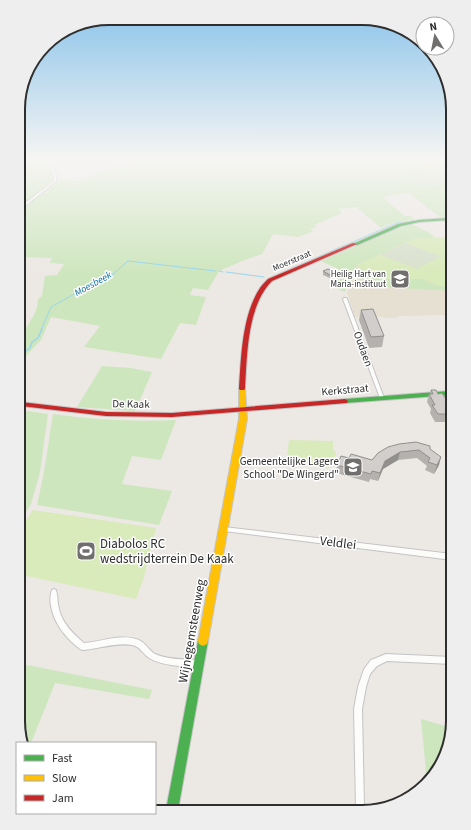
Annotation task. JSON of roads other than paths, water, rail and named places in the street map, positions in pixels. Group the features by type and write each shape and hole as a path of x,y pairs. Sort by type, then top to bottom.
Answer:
{"street":[{"path":"25,206 36,197"},
{"name":"Moerstraat","path":"241,410 250,319 261,288 264,284 400,225 419,221 446,219"},
{"name":"Oudaen","path":"345,299 382,398"},
{"name":"Kerkstraat","path":"241,410 446,392"},
{"name":"De Kaak","path":"25,404 108,414 185,414 241,410"},
{"name":"Wijnegemsteenweg","path":"173,805 224,529 242,419 241,410"},
{"name":"Veldlei","path":"224,529 446,556"},
{"path":"54,592 53,601 56,616 72,639 83,647 127,641 135,642 141,644 145,651 154,657 198,664"},
{"path":"360,805 358,709 362,687 367,672 374,663 386,657 446,661"}],"waterway":[{"name":"Moesbeek","path":"346,245 396,223 446,217"},
{"name":"Moesbeek","path":"277,275 345,245"},
{"name":"Moesbeek","path":"41,330 51,307 105,277 112,275 128,261 215,271"},
{"name":"Moesbeek","path":"219,271 223,272"},
{"name":"Moesbeek","path":"226,272 264,277"},
{"name":"Moesbeek","path":"25,352 30,348 32,342 38,338 42,329"}],"place":[{"name":"Heilig Hart van Maria-instituut","path":"400,279"},
{"name":"Gemeentelijke Lagere School \"De Wingerd\"","path":"353,467"},
{"name":"Diabolos RC wedstrijdterrein De Kaak","path":"86,551"}]}
